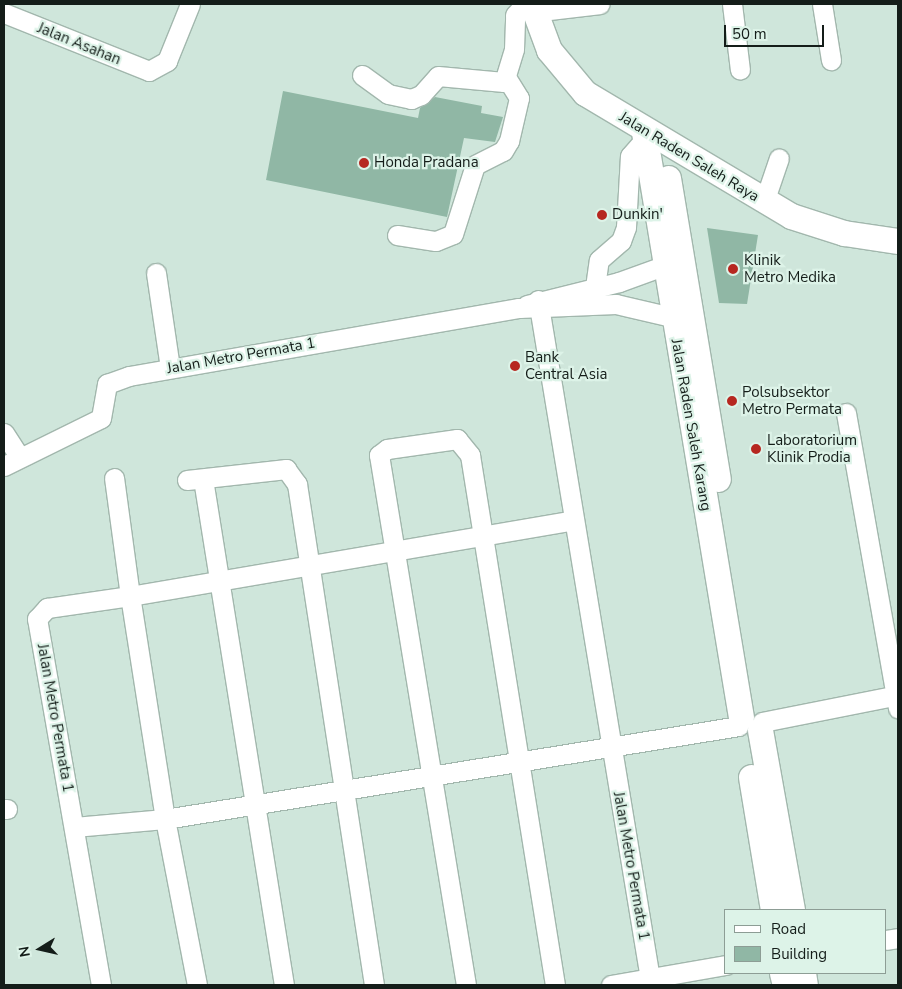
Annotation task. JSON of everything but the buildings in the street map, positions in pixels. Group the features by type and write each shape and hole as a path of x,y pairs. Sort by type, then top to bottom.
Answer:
{"main road":[{"name":"Jalan Raden Saleh Raya","path":"530,7 563,72 585,93 651,138 764,202 806,223 898,242"},
{"name":"Jalan Raden Saleh Karang","path":"651,138 751,724 792,909"},
{"name":"Jalan Raden Saleh Karang","path":"751,724 773,909"}],"street":[{"name":"Jalan Asahan","path":"4,14 156,70 166,61 190,4"},
{"path":"397,235 436,241 453,234 475,165 503,151 510,141 519,98 507,79 515,15 530,7 600,4"},
{"path":"732,4 740,70"},
{"path":"822,4 831,60"},
{"path":"362,75 388,94 411,99 421,95 438,76 500,84 507,79"},
{"path":"595,287 599,260 621,241 626,227 630,156 651,138"},
{"path":"764,202 779,158"},
{"name":"Jalan Metro Permata 1","path":"538,305 672,262"},
{"path":"156,273 170,368"},
{"name":"Jalan Metro Permata 1","path":"11,461 101,418 102,394 113,380 170,368 538,305 616,304 681,316"},
{"name":"Jalan Metro Permata 1","path":"538,305 650,982"},
{"path":"74,827 165,819 897,699 846,413"},
{"path":"4,433 11,461"},
{"path":"466,985 379,455 387,449 462,440 470,455 484,537 555,985"},
{"path":"284,985 220,583 195,480 266,469 292,472 374,985"},
{"path":"114,478 130,596 165,819 197,985"},
{"name":"Jalan Metro Permata 1","path":"101,985 38,615 47,608 220,583 574,520"},
{"path":"611,985 650,982 724,965"}],"place":[{"name":"Honda Pradana","path":"364,163"},
{"name":"Dunkin'","path":"602,215"},
{"name":"Klinik Metro Medika","path":"733,269"},
{"name":"Bank Central Asia","path":"515,366"},
{"name":"Polsubsektor Metro Permata","path":"732,401"},
{"name":"Laboratorium Klinik Prodia","path":"756,449"}]}
